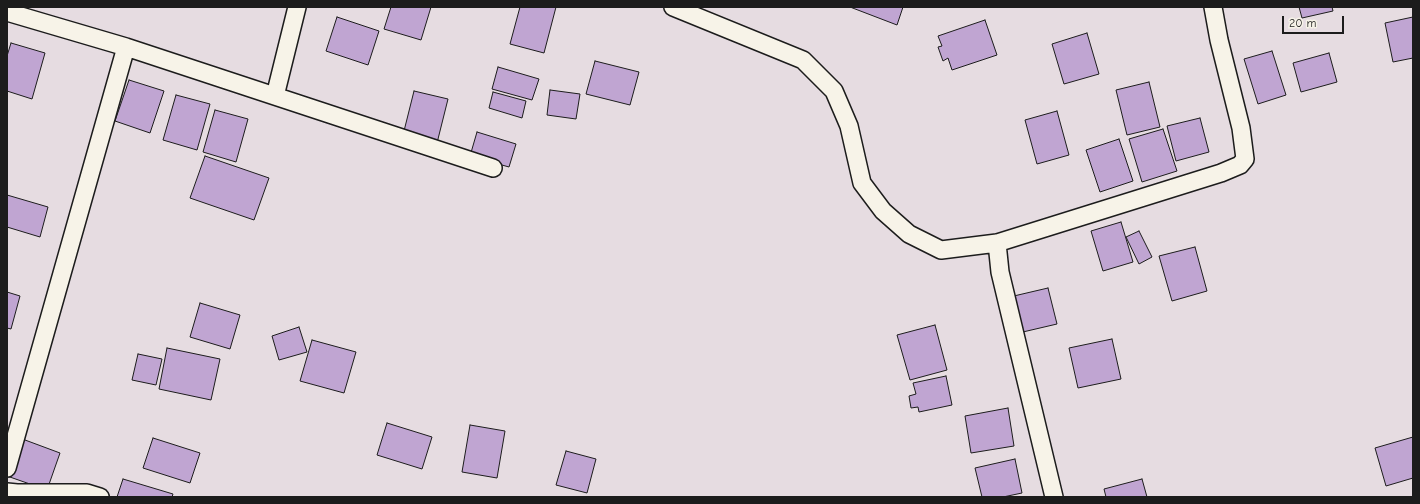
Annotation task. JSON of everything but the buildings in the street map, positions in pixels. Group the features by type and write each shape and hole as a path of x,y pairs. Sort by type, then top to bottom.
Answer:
{"street":[{"path":"275,96 297,7"},
{"path":"673,7 803,60 834,91 849,126 862,183 883,211 909,234 941,250 997,244 1221,173 1240,165 1245,159 1241,128 1219,40 1213,7"},
{"path":"7,12 126,47 493,168"},
{"path":"7,468 126,47"},
{"path":"997,244 1000,272 1054,497"},
{"path":"7,492 17,494 88,494 100,497"}]}
